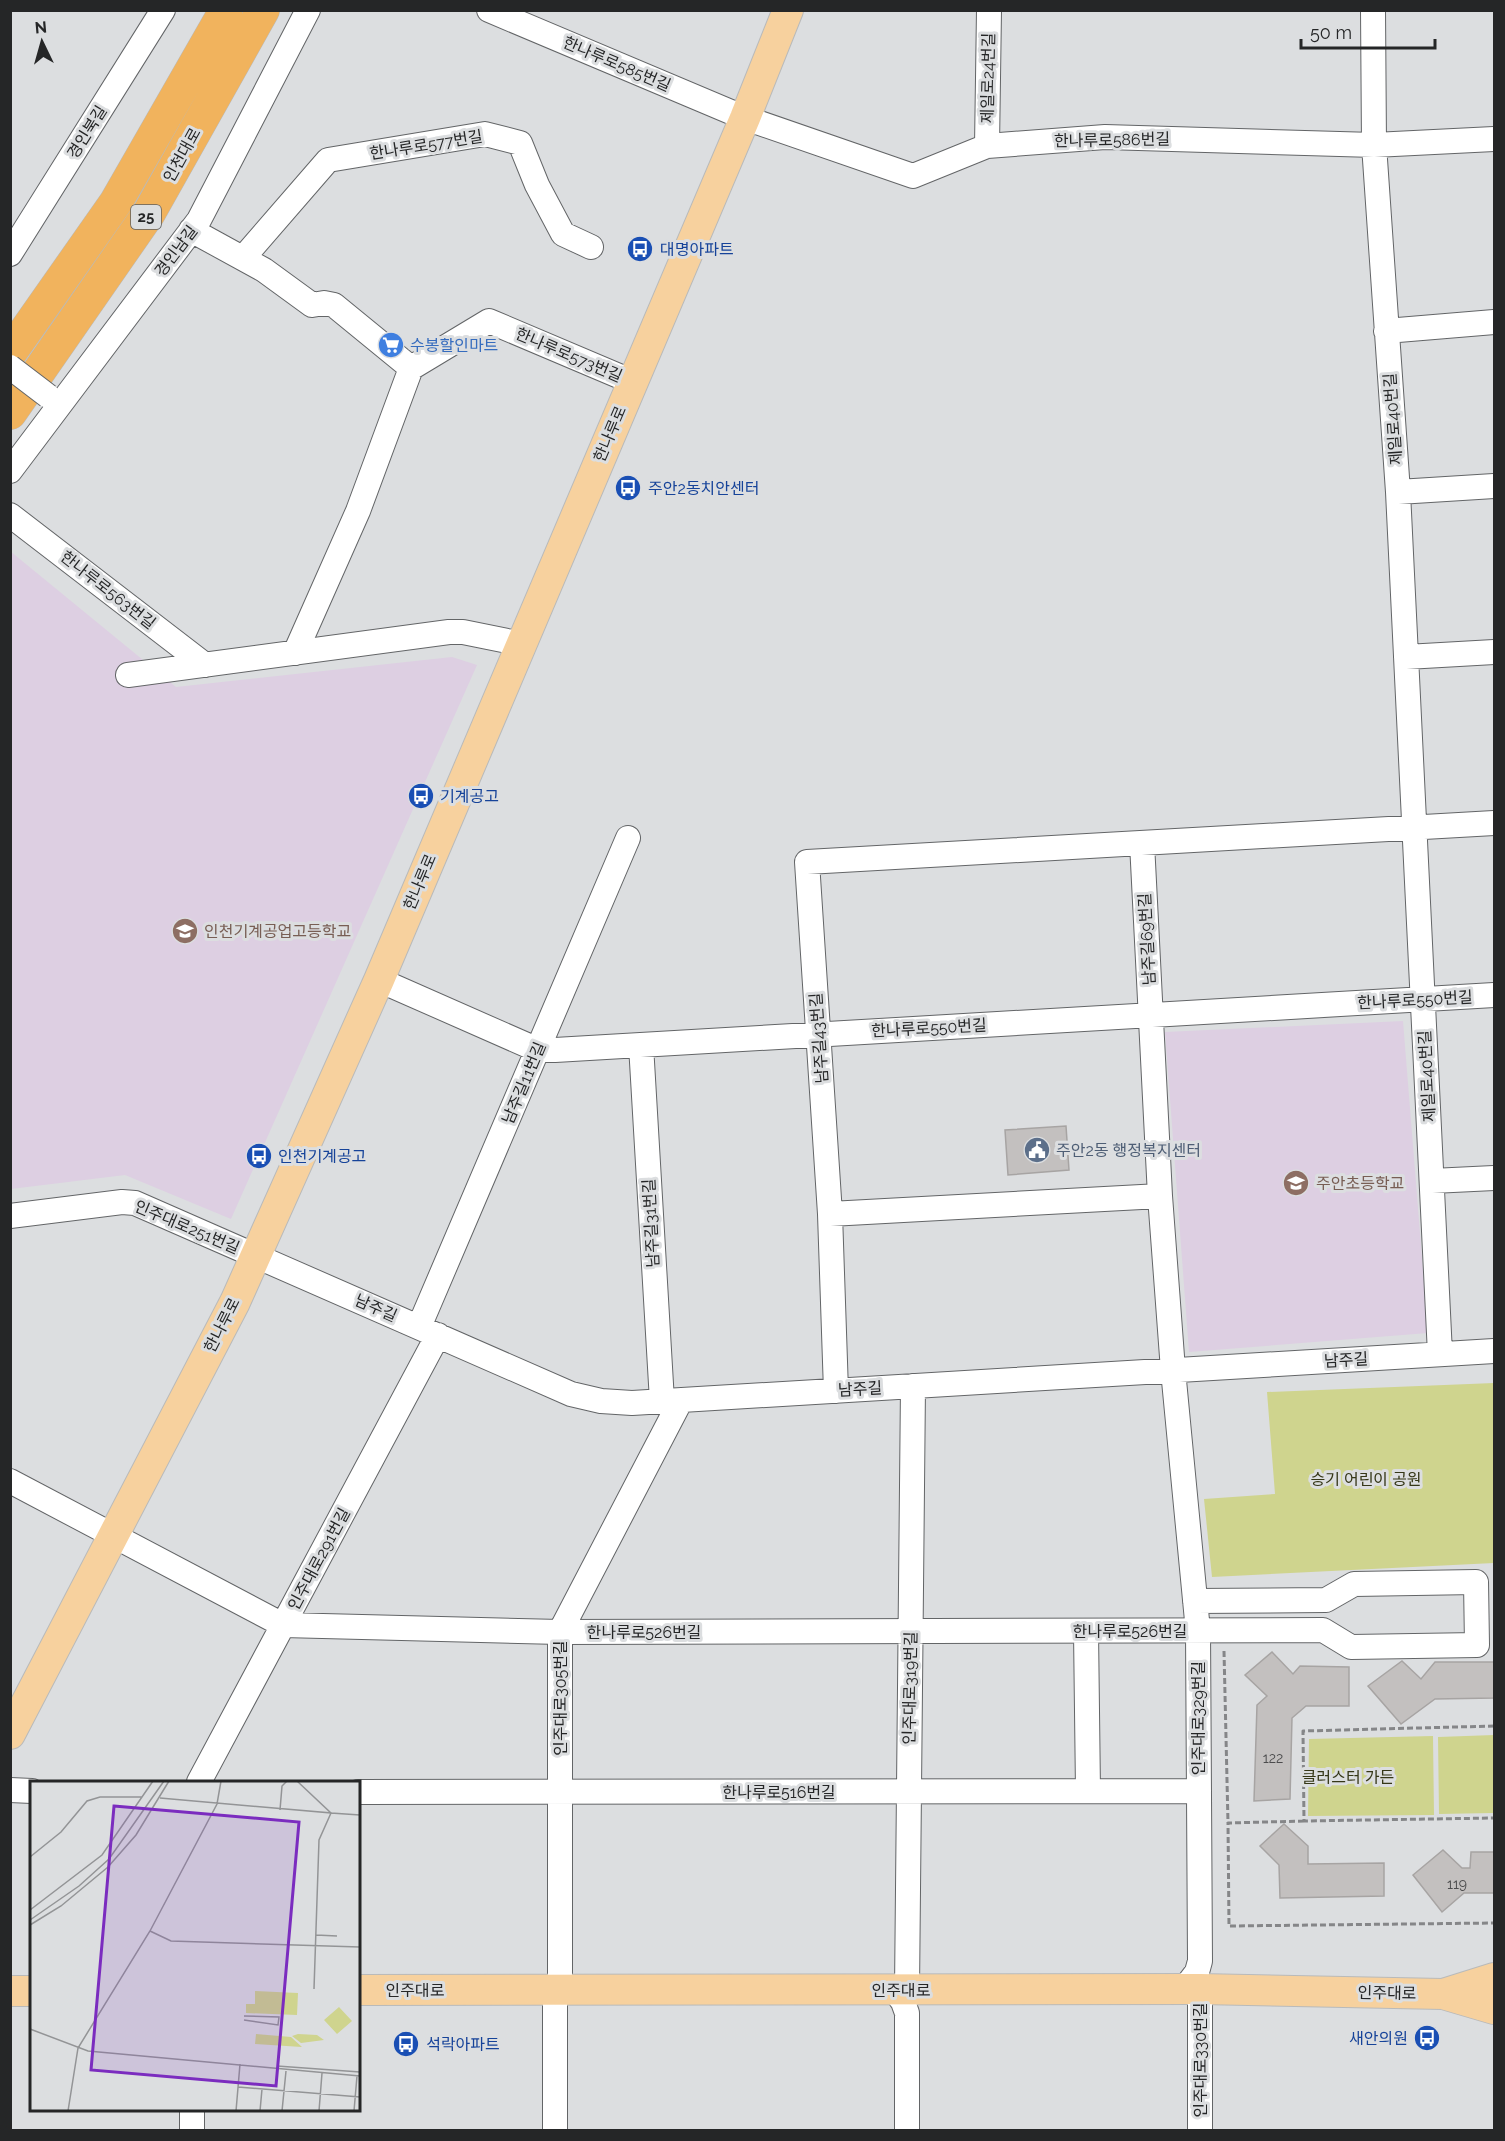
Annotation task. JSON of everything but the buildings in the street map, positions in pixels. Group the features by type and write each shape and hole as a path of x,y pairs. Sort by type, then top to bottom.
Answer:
{"highway":[{"name":"인천대로","path":"10,353 116,202 226,10"},
{"name":"인천대로","path":"10,413 149,213 263,10"}],"main road":[{"name":"한나루로","path":"10,1734 235,1302 256,1256 379,980 789,10"},
{"name":"인주대로","path":"1443,1994 1494,1978"},
{"name":"인주대로","path":"360,1990 1192,1989 1443,1994 1494,2009"},
{"path":"10,1991 30,1991"}],"street":[{"name":"경인북길","path":"10,254 163,10"},
{"name":"경인남길","path":"10,471 54,400 199,220 308,10"},
{"name":"한나루로585번길","path":"489,10 516,16 745,118"},
{"name":"제일로24번길","path":"987,146 989,10"},
{"name":"제일로40번길","path":"1373,10 1374,145 1398,492 1440,1354"},
{"name":"한나루로586번길","path":"745,118 912,176 987,146 1105,137 1374,145 1494,139"},
{"name":"한나루로577번길","path":"243,258 328,160 485,134 520,143 537,185 562,234 591,247"},
{"path":"192,230 264,270 312,305 324,303 334,305 411,368 363,496 295,653"},
{"name":"한나루로573번길","path":"411,368 489,321 633,382"},
{"path":"1386,331 1494,322"},
{"path":"10,367 54,400"},
{"path":"1398,492 1494,486"},
{"name":"한나루로563번길","path":"10,515 205,665"},
{"path":"128,675 449,632 463,632 522,644"},
{"path":"1406,657 1494,652"},
{"path":"1142,843 1494,823"},
{"name":"남주길11번길","path":"428,1331 538,1050 628,838"},
{"name":"남주길43번길","path":"836,1391 830,1214 807,862 1142,843"},
{"name":"남주길69번길","path":"1142,843 1160,1196 1173,1370"},
{"name":"한나루로550번길","path":"379,980 538,1050 1494,995"},
{"name":"남주길31번길","path":"641,1045 671,1401"},
{"path":"1432,1181 1494,1178"},
{"path":"830,1214 1160,1196"},
{"name":"인주대로251번길","path":"10,1216 122,1202 135,1203 256,1256"},
{"name":"남주길","path":"256,1256 570,1394 601,1401 632,1403 671,1401 1494,1351"},
{"name":"인주대로291번길","path":"200,1781 283,1625 428,1331"},
{"name":"인주대로329번길","path":"1173,1370 1198,1631 1200,1961 1192,1989"},
{"name":"인주대로319번길","path":"900,1990 909,1792 913,1386"},
{"name":"인주대로305번길","path":"555,2130 560,1632 671,1401"},
{"name":"한나루로526번길","path":"10,1480 283,1625 560,1632 1323,1630 1351,1647 1477,1645 1476,1582 1354,1584 1326,1600 1195,1601"},
{"path":"1086,1631 1088,1791"},
{"path":"10,1790 30,1791"},
{"name":"한나루로516번길","path":"360,1792 1199,1791"},
{"name":"인주대로330번길","path":"1192,1989 1200,2130"},
{"path":"900,1990 907,2013 907,2130"},
{"path":"192,2111 192,2130"}],"path":[{"path":"1223,1641 1229,1926 1494,1923"},
{"path":"1304,1821 1303,1731 1494,1726"},
{"path":"1228,1823 1494,1818"}],"shaded area":[{"name":"인천기계공업고등학교","path":"10,551 176,687 452,657 477,665 231,1219 125,1175 11,1189"},
{"name":"주안초등학교","path":"1403,1021 1428,1333 1189,1352 1165,1032"}],"green space":[{"name":"승기 어린이 공원","path":"1494,1383 1494,1563 1212,1577 1204,1499 1275,1494 1267,1392"},
{"path":"1494,1735 1494,1813 1439,1814 1438,1737"},
{"name":"클러스터 가든","path":"1433,1736 1434,1815 1308,1816 1309,1739"}],"place":[{"name":"대명아파트","path":"640,249"},
{"name":"수봉할인마트","path":"391,345"},
{"name":"주안2동치안센터","path":"628,488"},
{"name":"기계공고","path":"421,796"},
{"name":"인천기계공업고등학교","path":"185,931"},
{"name":"주안2동 행정복지센터","path":"1037,1150"},
{"name":"인천기계공고","path":"259,1156"},
{"name":"주안초등학교","path":"1296,1183"},
{"name":"새안의원","path":"1427,2038"},
{"name":"석락아파트","path":"406,2044"}]}
